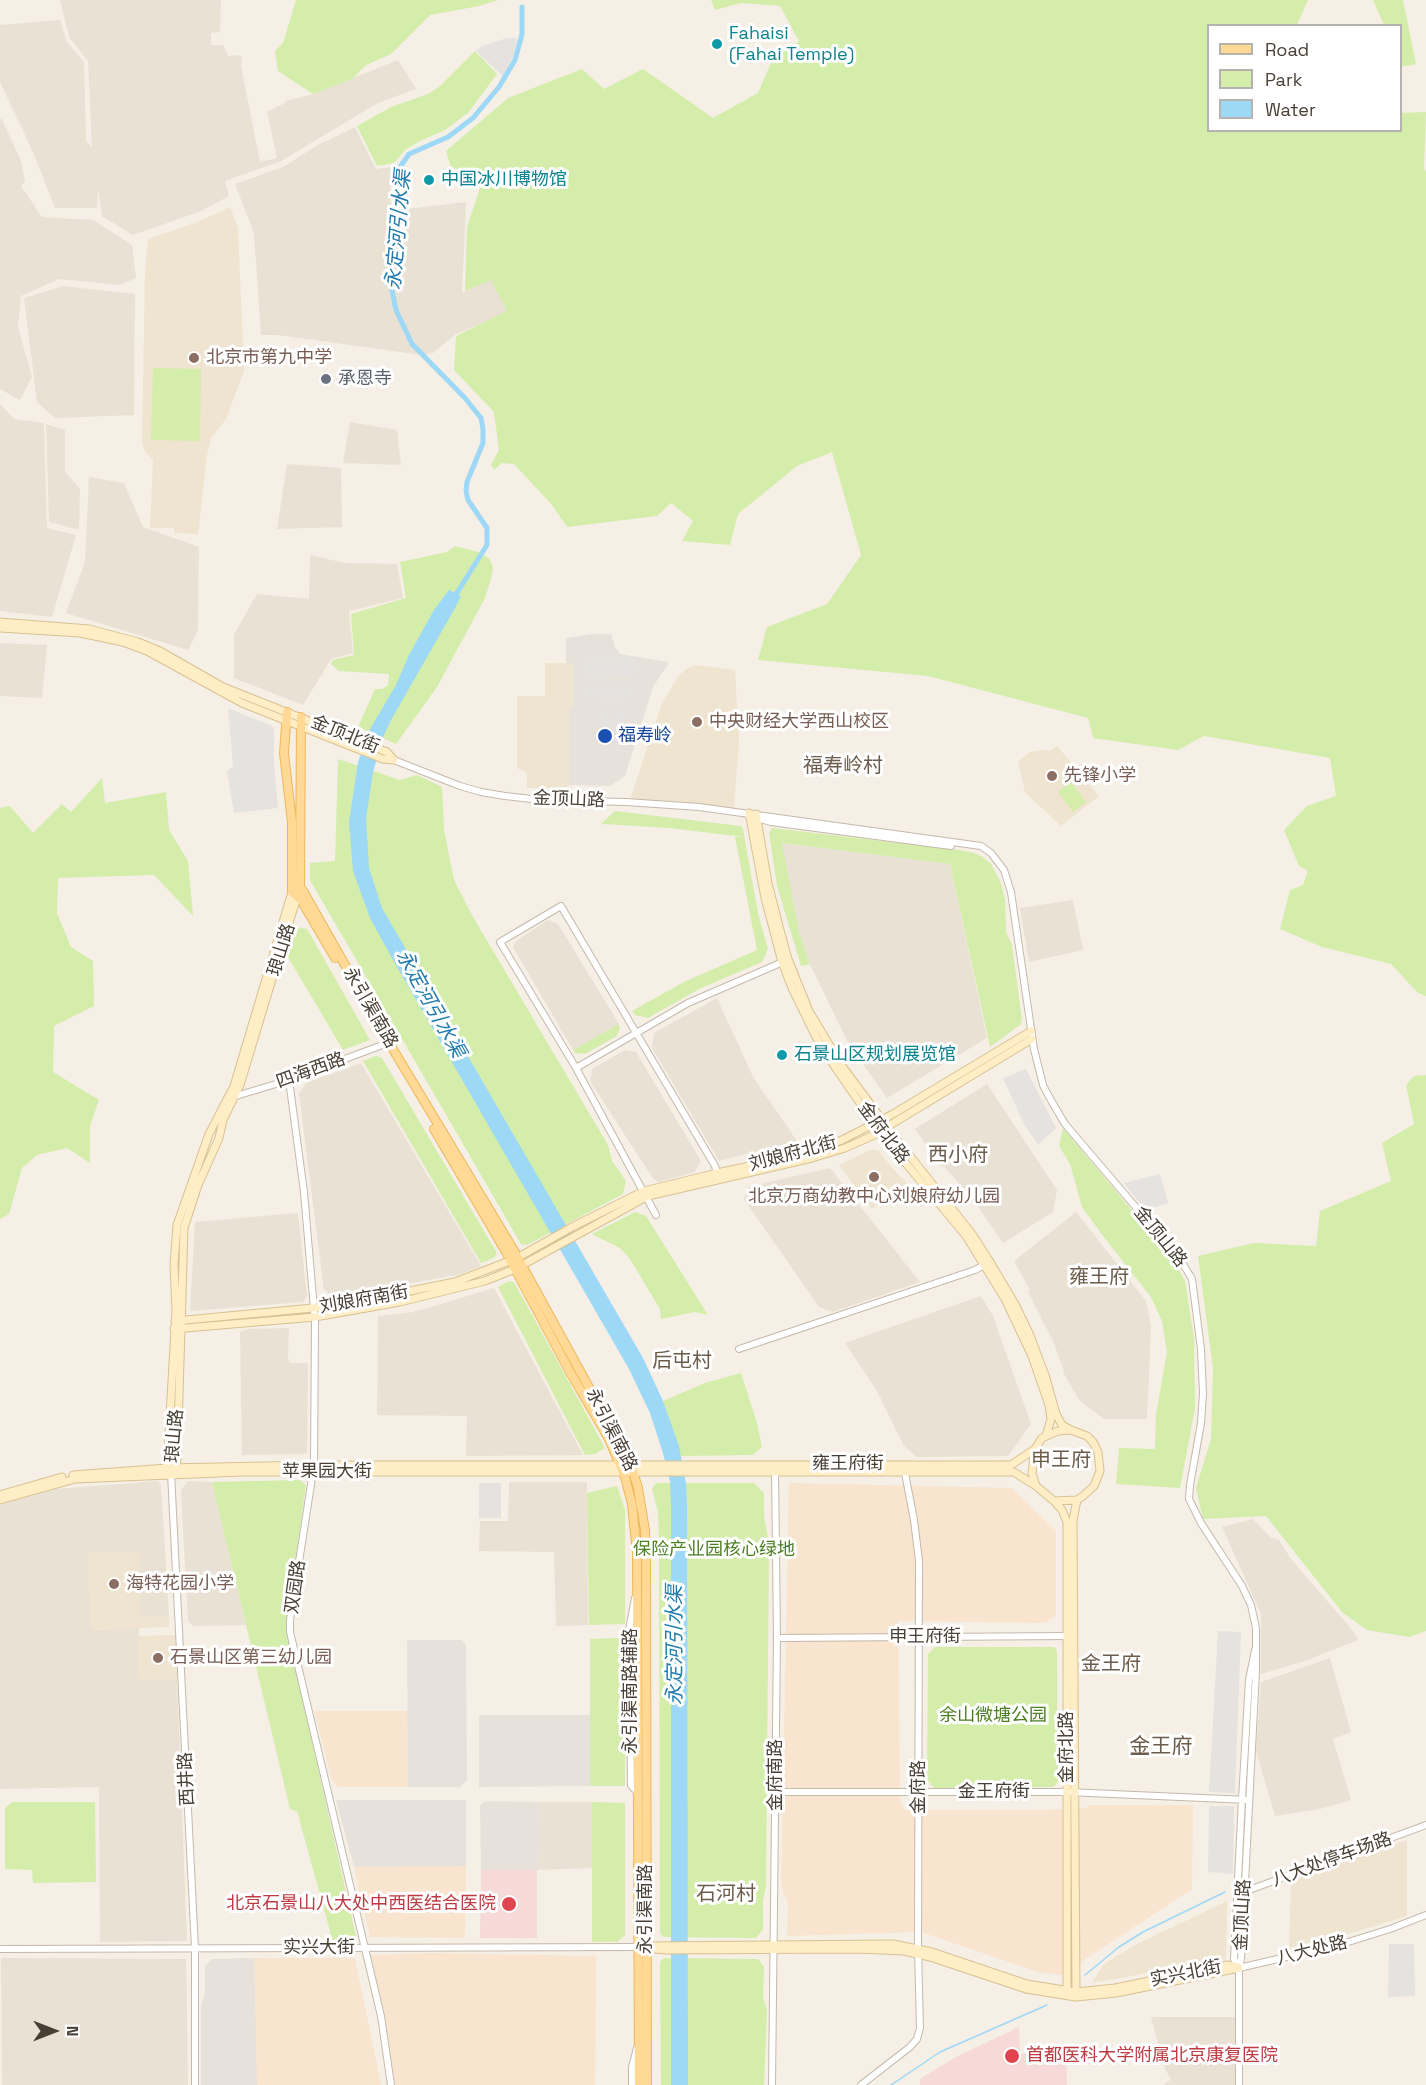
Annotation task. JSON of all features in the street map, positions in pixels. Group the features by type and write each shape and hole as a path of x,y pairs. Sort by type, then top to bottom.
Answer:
{"main road":[{"name":"金顶北街","path":"0,622 89,629 117,635 160,651 218,684 286,715 394,760"},
{"name":"金顶北街","path":"0,628 80,633 123,642 147,651 230,697 286,715"},
{"path":"286,715 285,769 292,822 295,894"},
{"path":"295,894 300,887 300,721"},
{"name":"金府北路","path":"754,815 792,988 816,1037 880,1132 988,1263 1015,1304 1045,1375 1056,1414 1062,1425 1071,1430"},
{"name":"永引渠南路","path":"300,887 632,1469 642,1505 645,1530 647,2085"},
{"name":"永引渠南路","path":"295,894 516,1263 609,1438 622,1469 632,1504 637,1589 639,2085"},
{"name":"琅山路","path":"178,1325 184,1228 198,1185 219,1138 223,1120 236,1096 295,894"},
{"name":"琅山路","path":"171,1470 177,1461 178,1325 174,1264 177,1225 209,1134 234,1086 295,894"},
{"name":"金府北路","path":"785,961 809,1011 842,1066 972,1234 988,1263 1032,1356 1051,1419 1046,1436"},
{"name":"刘娘府北街","path":"516,1263 574,1230 646,1194 717,1173 814,1152 883,1120 1031,1030"},
{"name":"刘娘府北街","path":"646,1194 824,1155 880,1132 963,1079 1032,1040"},
{"name":"刘娘府南街","path":"178,1325 314,1309 447,1284 516,1263"},
{"name":"刘娘府南街","path":"178,1325 315,1317 462,1288 486,1281 516,1263"},
{"path":"1071,1430 1093,1442 1100,1462 1100,1471 1094,1486 1077,1500 1054,1501 1036,1486 1032,1473 1035,1449 1042,1438 1058,1431 1071,1430"},
{"name":"雍王府街","path":"656,1469 1011,1465 1035,1449"},
{"name":"雍王府街","path":"904,1468 1014,1472 1036,1486"},
{"name":"苹果园大街","path":"0,1495 74,1474 171,1470 656,1469"},
{"name":"苹果园大街","path":"0,1500 75,1479 171,1470"},
{"name":"金府北路","path":"1067,1994 1070,1636 1073,1520 1077,1500"},
{"name":"金府北路","path":"1054,1501 1062,1510 1067,1522 1070,1636"},
{"name":"金府北路","path":"1070,1792 1076,1994"},
{"name":"实兴北街","path":"638,1947 774,1948 893,1944 1067,1994 1115,1988 1227,1965 1239,1968"}],"street":[{"name":"金顶山路","path":"394,760 460,786 505,796 541,800 680,805 754,815 771,822 988,850 1004,870 1010,886 1032,1040 1043,1084 1061,1118 1180,1259 1192,1279 1201,1349 1203,1394 1201,1423 1189,1499 1201,1523 1246,1594 1254,1617 1257,1644 1245,1799 1239,1968"},
{"path":"656,1215 576,1068 500,942 561,906 715,1166 717,1173"},
{"path":"576,1068 708,993 785,961"},
{"name":"四海西路","path":"236,1096 289,1080 385,1044"},
{"name":"双园路","path":"289,1080 304,1192 315,1317 314,1468 290,1632 381,2016 391,2085"},
{"path":"740,1349 975,1270 988,1263"},
{"name":"金府南路","path":"772,2085 777,1638 775,1468"},
{"name":"金府路","path":"861,2085 910,2047 917,2039 920,2028 918,1552 904,1468"},
{"name":"西井路","path":"171,1470 195,1948 195,2085"},
{"name":"申王府街","path":"777,1638 1070,1636"},
{"name":"金王府街","path":"776,1792 1070,1792 1245,1799"},
{"name":"八大处停车场路","path":"1241,1893 1426,1824"},
{"name":"八大处路","path":"1239,1968 1342,1944 1426,1915"},
{"name":"实兴大街","path":"0,1949 638,1947"},
{"path":"1239,1968 1239,2085"},
{"path":"632,2085 632,2067 638,2044"}],"shaded area":[{"path":"60,0 221,0 220,32 211,33 211,45 223,45 228,56 240,55 242,58 241,66 260,162 277,158 267,112 285,101 313,94 398,60 416,89 378,103 281,161 225,181 229,196 201,211 133,235 102,216 98,188 97,208 55,208 33,152 0,82 0,25 60,20 67,42 84,62 86,141 92,147 88,61 69,37"},
{"path":"507,38 517,38 513,57 503,76 476,51 482,46"},
{"path":"0,119 21,161 25,181 21,186 42,217 93,220 132,245 136,278 120,285 59,279 21,296 18,327 32,377 20,400 0,389"},
{"path":"355,127 376,169 391,167 390,211 466,202 462,293 491,278 509,312 456,334 433,353 422,355 278,335 261,335 254,233 235,184 283,167 318,145"},
{"name":"北京市第九中学","path":"230,207 238,228 244,371 226,419 211,438 198,534 174,533 174,528 150,528 153,460 146,453 142,444 145,274 148,239 195,223"},
{"path":"63,286 135,294 134,415 55,418 37,402 24,298"},
{"path":"0,404 14,419 44,423 47,528 76,535 52,617 0,611"},
{"path":"350,422 397,430 401,465 343,463"},
{"path":"46,424 65,430 65,472 80,489 79,530 49,522"},
{"path":"287,464 341,468 342,527 277,529"},
{"path":"89,477 124,483 143,527 199,547 198,631 188,650 66,613 85,562"},
{"path":"310,555 345,563 397,564 403,598 349,611 353,653 331,659 303,705 234,678 234,635 257,594 309,599"},
{"path":"611,634 620,654 668,664 653,687 625,776 610,786 569,785 569,707 572,707 566,663 566,638"},
{"path":"0,643 47,645 42,698 0,696"},
{"path":"637,658 637,676 586,677 586,659"},
{"path":"545,663 573,663 573,707 569,707 569,788 527,788 527,773 517,768 517,696 545,696"},
{"name":"中央财经大学西山校区","path":"696,665 735,670 739,741 734,808 630,800 662,703 679,675"},
{"path":"586,686 630,686 630,695 616,695 627,696 627,699 586,699 586,697 599,696 586,695"},
{"path":"228,708 270,725 274,729 278,808 234,813 227,772 233,766"},
{"path":"602,713 611,713 611,732 617,713 627,713 618,741 613,740 614,735 611,734 611,742 602,742"},
{"name":"先锋小学","path":"1057,746 1099,796 1061,826 1025,792 1018,761 1030,752 1050,751"},
{"path":"781,843 950,864 987,1038 887,1098 847,1041 810,964 799,932"},
{"path":"1073,900 1083,950 1029,962 1020,908"},
{"path":"548,920 558,924 619,1024 573,1050 513,947 516,941"},
{"path":"717,998 753,1077 797,1141 719,1161 652,1048 654,1033"},
{"path":"625,1050 636,1052 701,1161 695,1172 658,1182 652,1177 590,1081 592,1069"},
{"path":"361,1063 481,1266 462,1274 335,1297 324,1290 299,1094 306,1083"},
{"path":"1026,1069 1056,1128 1038,1145 1024,1124 1003,1078"},
{"path":"987,1084 1057,1190 1053,1212 1003,1243 977,1205 975,1206 944,1166 942,1167 915,1129"},
{"name":"北京万商幼教中心刘娘府幼儿园","path":"870,1150 878,1150 908,1184 872,1209 839,1165"},
{"path":"830,1168 920,1282 833,1312 819,1307 744,1199 748,1187"},
{"path":"1160,1174 1168,1203 1145,1210 1124,1183"},
{"path":"1076,1212 1146,1301 1151,1326 1147,1419 1104,1419 1079,1400 1063,1372 1053,1341 1014,1261"},
{"path":"298,1213 307,1296 303,1302 190,1311 195,1222"},
{"path":"494,1288 583,1455 466,1456 467,1416 377,1415 378,1316 414,1312"},
{"path":"981,1296 993,1316 1031,1424 1008,1456 917,1457 904,1446 877,1391 845,1343"},
{"path":"289,1328 288,1358 290,1363 308,1363 307,1454 242,1455 240,1332 248,1329"},
{"path":"158,1481 161,1485 169,1616 141,1617 91,1630 139,1628 139,1680 177,1679 187,1941 100,1942 99,1787 0,1789 0,1505 56,1489"},
{"path":"188,1481 212,1482 246,1625 193,1626 188,1621 181,1490"},
{"path":"509,1482 587,1482 588,1625 556,1626 554,1552 479,1551 480,1521 508,1521"},
{"path":"479,1483 501,1483 501,1518 479,1518"},
{"path":"789,1483 1012,1488 1056,1531 1056,1616 1045,1623 898,1621 900,1802 905,1810 1044,1810 1087,1808 1088,1805 1193,1805 1192,1889 1061,1975 1038,1972 921,1932 787,1936 788,1903 781,1885"},
{"path":"1253,1519 1270,1537 1279,1540 1291,1559 1354,1632 1358,1640 1302,1662 1261,1674 1261,1614 1222,1527"},
{"name":"海特花园小学","path":"139,1552 141,1617 169,1616 169,1627 91,1630 87,1553"},
{"path":"1218,1631 1241,1632 1235,1793 1209,1792"},
{"name":"石景山区第三幼儿园","path":"176,1635 177,1679 139,1680 138,1636"},
{"path":"407,1640 462,1640 466,1646 467,1780 460,1787 408,1787"},
{"path":"1330,1658 1351,1732 1333,1739 1351,1800 1320,1809 1275,1816 1256,1751 1261,1682"},
{"path":"314,1711 408,1711 408,1787 338,1787 332,1780"},
{"path":"479,1715 590,1715 590,1786 479,1787"},
{"path":"336,1800 466,1800 466,1866 354,1867"},
{"path":"485,1801 539,1802 537,1870 481,1870 480,1805"},
{"path":"539,1802 592,1802 592,1868 537,1870"},
{"path":"1209,1806 1234,1806 1233,1874 1208,1872"},
{"path":"1407,1840 1407,1916 1289,1952 1291,1880"},
{"path":"466,1866 465,1938 370,1937 354,1867"},
{"name":"北京石景山八大处中西医结合医院","path":"481,1870 537,1870 537,1938 480,1938"},
{"path":"1227,1901 1226,1959 1092,1983 1104,1964 1137,1944"},
{"path":"1389,1944 1414,1944 1415,1996 1388,1997"},
{"path":"431,1953 596,1956 595,2085 395,2085 383,2007 368,1955"},
{"path":"1,1958 186,1959 188,2085 2,2085"},
{"path":"254,1958 355,1958 381,2085 256,2085"},
{"path":"254,1958 257,2085 201,2085 201,2005 205,1992 205,1966 212,1959"},
{"path":"1151,2017 1235,2017 1235,2085 1165,2085 1171,2080 1165,2069"},
{"name":"首都医科大学附属北京康复医院","path":"1019,2027 1020,2054 1066,2052 1067,2085 920,2085 920,2079 954,2058"}],"green space":[{"path":"296,0 498,0 430,15 391,54 366,65 352,79 313,94 278,71 275,51 283,43"},
{"path":"711,0 1308,0 1297,24 1207,24 1207,132 1402,132 1402,113 1426,112 1424,168 1426,172 1426,996 1418,993 1391,964 1322,947 1280,929 1290,890 1303,885 1308,871 1299,866 1284,830 1307,806 1336,796 1330,758 1204,736 1178,750 1093,738 1088,718 928,676 758,660 767,627 827,604 861,555 832,452 797,466 738,514 730,545 682,541 693,521 671,503 657,516 567,527 552,505 514,464 502,463 494,470 491,465 499,450 494,412 454,370 456,336 507,311 491,280 465,291 467,227 480,188 500,185 501,174 451,168 446,151 508,98 582,69 604,89 643,69 713,118 758,93 773,58 799,41 780,6 741,3 715,10"},
{"path":"1373,0 1403,0 1416,64 1402,67 1402,24 1384,24"},
{"path":"475,51 497,74 468,113 445,130 405,150 394,163 377,166 357,126 391,107 428,94 439,87"},
{"path":"153,368 201,369 200,441 151,440"},
{"path":"455,546 478,552 489,558 493,568 491,579 485,598 437,687 396,744 358,727 375,689 382,689 388,685 389,674 339,671 331,664 333,660 354,655 351,614 406,598 400,562 447,552"},
{"path":"338,759 400,780 417,775 442,787 444,830 454,880 473,917 608,1145 612,1161 626,1181 623,1194 527,1245 521,1244 310,880 310,863 335,861"},
{"path":"102,778 105,803 166,792 169,830 188,861 193,916 154,875 58,878 57,913 71,947 93,961 94,1006 54,1026 53,1072 99,1100 90,1126 90,1163 67,1148 37,1155 22,1168 9,1214 0,1219 0,808 10,806 33,833 62,804 71,812"},
{"path":"1071,782 1086,802 1073,812 1058,792"},
{"path":"615,811 741,826 758,913 768,949 762,962 701,988 648,1018 635,1015 632,1011 684,982 757,950 735,837 743,837 670,828 601,824"},
{"path":"772,828 959,850 983,857 991,864 1001,883 1005,899 1006,932 1012,945 1022,1020 1020,1025 990,1047 950,864 782,843 799,932 810,964 801,966 777,886 769,833"},
{"path":"295,927 307,929 370,1040 343,1050 285,952"},
{"path":"619,1024 617,1036 585,1054 575,1053 573,1050"},
{"path":"376,1056 382,1058 497,1253 494,1258 481,1263 363,1061"},
{"path":"1426,1075 1426,1631 1409,1637 1367,1630 1342,1612 1266,1516 1203,1519 1196,1488 1211,1439 1213,1368 1198,1256 1254,1243 1316,1246 1320,1211 1391,1181 1382,1143 1414,1124 1406,1085 1414,1076"},
{"path":"1063,1128 1160,1244 1185,1281 1194,1339 1195,1408 1180,1488 1116,1484 1119,1448 1155,1449 1156,1414 1167,1352 1162,1321 1151,1297 1082,1207 1070,1164 1059,1146"},
{"path":"635,1212 646,1216 708,1315 695,1312 661,1319 660,1309 630,1259 620,1248 592,1234"},
{"path":"509,1281 514,1282 605,1448 595,1454 585,1455 498,1287"},
{"path":"741,1373 762,1447 753,1455 681,1456 663,1401 705,1383"},
{"path":"300,1480 306,1485 286,1626 357,1941 333,1942 297,1811 290,1809 212,1482"},
{"name":"保险产业园核心绿地","path":"656,1483 754,1483 764,1493 764,1516 769,1543 766,1886 763,1900 763,1929 756,1938 663,1937 660,1932 659,1538 658,1512 652,1489"},
{"path":"617,1486 625,1510 625,1624 589,1625 587,1493"},
{"path":"619,1638 625,1641 625,1786 590,1786 590,1639"},
{"name":"余山微塘公园","path":"935,1647 1054,1647 1057,1651 1058,1782 1053,1787 934,1788 927,1779 928,1654"},
{"path":"12,1802 95,1802 96,1882 33,1883 32,1870 5,1869 5,1808"},
{"path":"592,1802 625,1803 625,1935 617,1942 592,1942"},
{"path":"664,1958 758,1959 764,1967 763,1997 767,2011 764,2085 661,2085 660,1962"}],"water":[{"path":"449,590 461,596 391,720 373,772 366,819 369,868 382,908 643,1358 663,1401 679,1446 687,1504 688,2085 671,2085 671,1505 670,1481 663,1453 650,1413 629,1369 393,960 370,918 353,871 349,822 358,762 370,729 396,685 409,655 434,610"}],"waterway":[{"name":"永定河引水渠","path":"453,599 487,545 487,528 468,500 466,491 467,482 483,443 483,429 481,418 465,398 412,344 396,310 391,286 400,167 409,154 448,137 473,118 499,87 515,60 522,34 522,7"},
{"path":"1085,1975 1119,1947 1143,1932 1225,1892"},
{"path":"891,2085 940,2052 1047,2005"}],"place":[{"name":"Fahaisi (Fahai Temple)","path":"717,44"},
{"name":"中国冰川博物馆","path":"429,180"},
{"name":"北京市第九中学","path":"194,358"},
{"name":"承恩寺","path":"326,379"},
{"name":"中央财经大学西山校区","path":"697,722"},
{"name":"福寿岭","path":"605,736"},
{"name":"先锋小学","path":"1052,776"},
{"name":"石景山区规划展览馆","path":"782,1055"},
{"name":"北京万商幼教中心刘娘府幼儿园","path":"874,1177"},
{"name":"海特花园小学","path":"114,1584"},
{"name":"石景山区第三幼儿园","path":"158,1658"},
{"name":"北京石景山八大处中西医结合医院","path":"509,1904"},
{"name":"首都医科大学附属北京康复医院","path":"1012,2056"}],"district":[{"name":"福寿岭村","path":"843,767"},
{"name":"西小府","path":"958,1156"},
{"name":"雍王府","path":"1099,1278"},
{"name":"后屯村","path":"682,1362"},
{"name":"申王府","path":"1061,1461"},
{"name":"金王府","path":"1111,1665"},
{"name":"金王府","path":"1161,1747"},
{"name":"石河村","path":"726,1895"}]}
